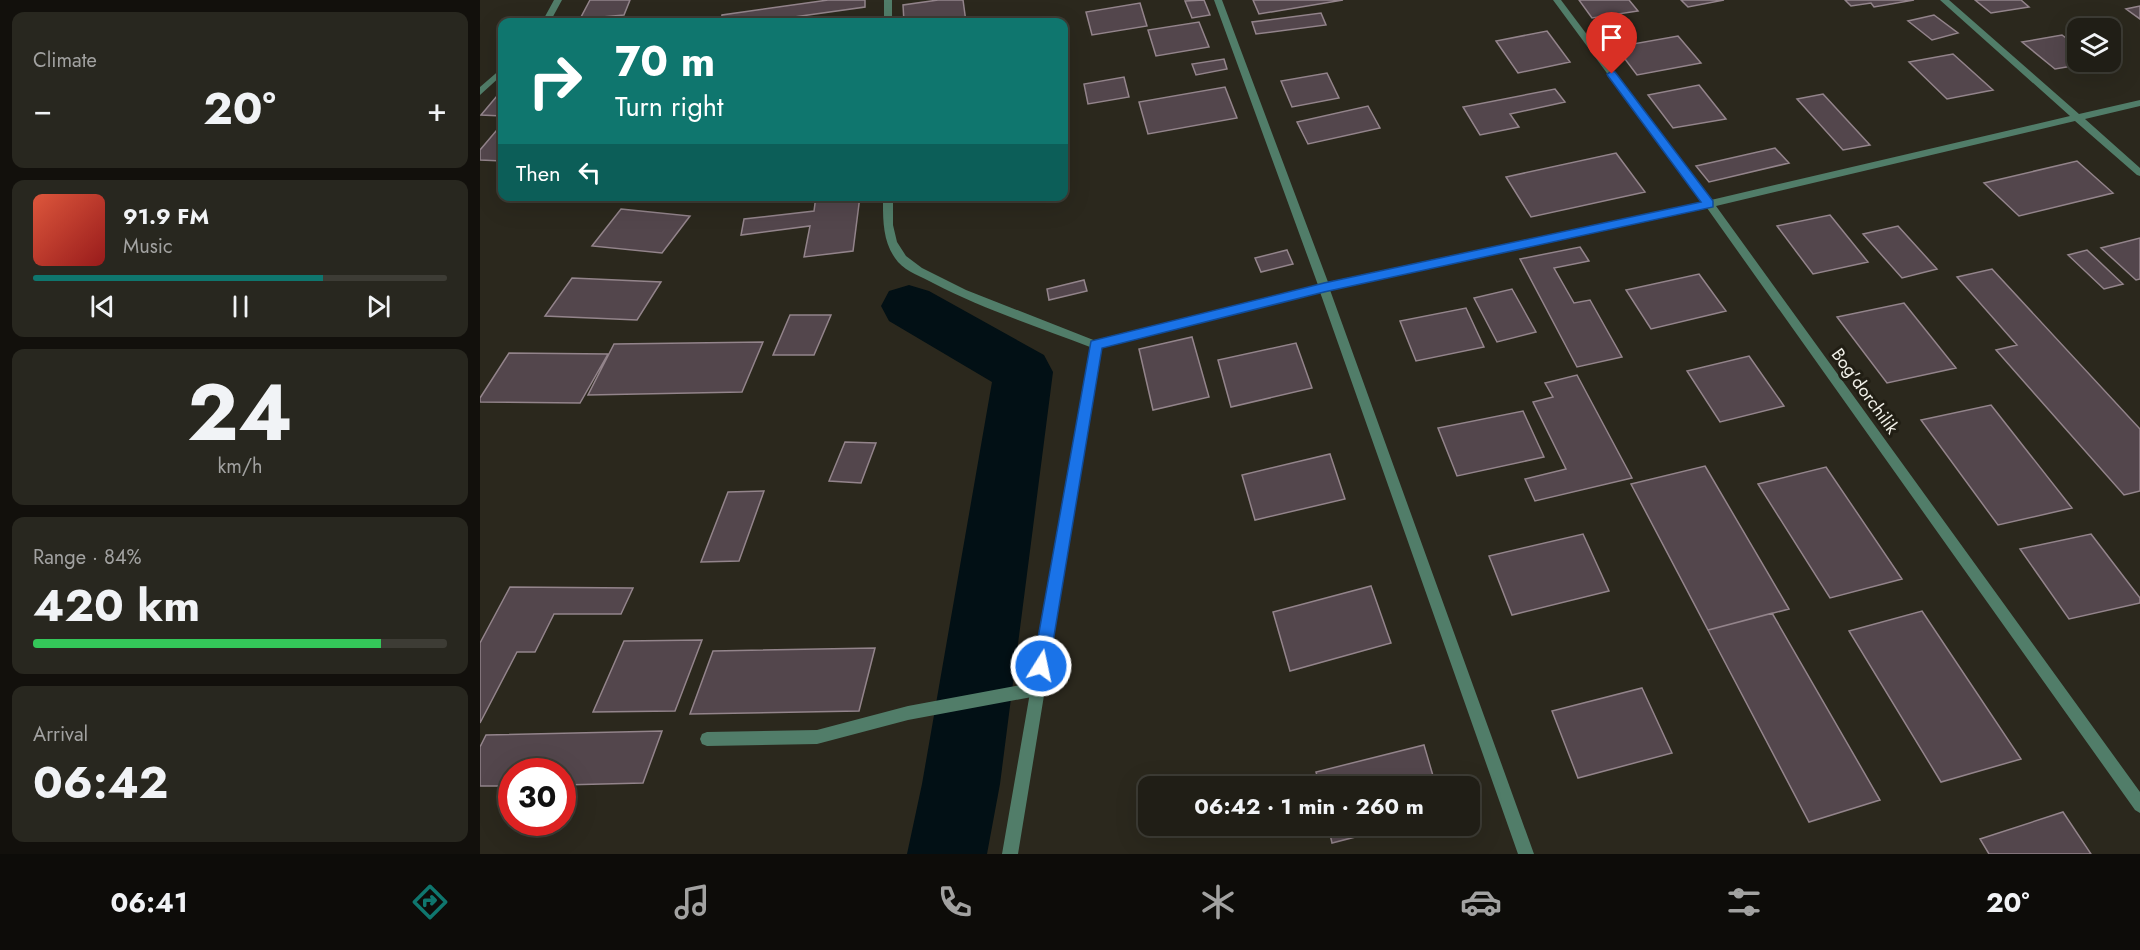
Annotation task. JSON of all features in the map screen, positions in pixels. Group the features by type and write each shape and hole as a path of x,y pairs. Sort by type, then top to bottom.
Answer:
{"street":[{"path":"548,18 558,0"},
{"path":"888,0 888,18"},
{"path":"1218,0 1324,287 1526,854"},
{"name":"Bog'dorchilik","path":"1557,0 1709,204 2140,805"},
{"path":"1944,0 2140,173"},
{"path":"480,92 498,75"},
{"path":"888,201 888,225 892,242 902,259 918,271 962,292 1096,345 1324,287 1709,204 2140,103"},
{"path":"1010,854 1096,345"},
{"path":"707,739 817,737 908,713 1037,689"}],"building":[{"path":"590,0 630,0 624,15 581,18"},
{"path":"828,0 865,0 865,7 787,18 722,18 722,15"},
{"path":"938,0 963,0 965,18 904,18 903,5"},
{"path":"1204,0 1210,15 1192,18 1185,1"},
{"path":"1253,0 1343,0 1259,14"},
{"path":"1579,0 1629,0 1638,11 1592,18"},
{"path":"1681,0 1724,0 1688,7"},
{"path":"1845,0 1914,0 1874,7 1871,3 1851,6"},
{"path":"1975,0 2021,0 2029,7 1991,13"},
{"path":"1140,3 1147,26 1092,35 1086,12"},
{"path":"2140,6 2140,19 2126,9"},
{"path":"1321,13 1326,25 1256,34 1252,22"},
{"path":"1934,15 1958,33 1932,40 1908,21"},
{"path":"1199,22 1209,47 1156,56 1148,30"},
{"path":"1547,31 1570,62 1518,73 1496,41"},
{"path":"2062,35 2067,39 2067,67 2055,69 2022,42"},
{"path":"1678,36 1701,63 1637,75 1616,47"},
{"path":"1953,54 1993,90 1947,99 1909,62"},
{"path":"1224,59 1227,69 1196,75 1192,64"},
{"path":"1327,73 1339,98 1292,107 1281,81"},
{"path":"1124,77 1129,97 1088,104 1084,84"},
{"path":"1699,85 1726,119 1673,128 1648,95"},
{"path":"1225,87 1237,118 1148,134 1139,102"},
{"path":"1555,89 1565,102 1510,114 1519,127 1480,135 1463,107"},
{"path":"1823,94 1870,145 1843,150 1797,99"},
{"path":"498,95 498,116 481,115"},
{"path":"1368,106 1380,128 1308,144 1297,122"},
{"path":"498,129 498,161 480,160 480,150"},
{"path":"1775,148 1789,163 1709,182 1696,166"},
{"path":"1616,153 1645,192 1531,217 1506,177"},
{"path":"2077,161 2113,193 2019,216 1984,183"},
{"path":"815,201 859,201 853,251 804,257 810,226 741,235 744,219 814,211"},
{"path":"621,209 690,216 662,253 592,246"},
{"path":"1830,215 1868,262 1813,274 1777,226"},
{"path":"1898,226 1937,269 1902,278 1863,234"},
{"path":"2140,238 2140,279 2136,280 2101,248"},
{"path":"1580,247 1589,261 1554,268 1574,303 1590,300 1622,357 1577,367 1520,259"},
{"path":"1287,250 1293,264 1261,272 1255,258"},
{"path":"2087,250 2123,284 2104,289 2068,255"},
{"path":"1992,269 2140,429 2140,491 2124,495 1996,350 2017,345 1957,277"},
{"path":"1699,274 1726,311 1651,329 1626,290"},
{"path":"572,278 661,282 637,320 545,316"},
{"path":"1084,280 1087,291 1049,300 1047,289"},
{"path":"1512,289 1536,332 1497,342 1474,298"},
{"path":"1904,303 1956,368 1887,383 1837,317"},
{"path":"1466,308 1484,347 1416,361 1400,321"},
{"path":"790,315 831,315 814,355 773,355"},
{"path":"1192,337 1209,397 1153,410 1139,349"},
{"path":"763,342 742,392 588,395 614,344"},
{"path":"1296,343 1312,388 1231,407 1218,360"},
{"path":"509,353 608,354 580,403 480,402 480,398"},
{"path":"1749,356 1784,406 1720,422 1687,371"},
{"path":"1577,375 1632,478 1535,501 1525,479 1566,469 1533,402 1553,397 1545,383"},
{"path":"1991,405 2072,508 1998,525 1921,420"},
{"path":"1523,411 1544,457 1457,476 1438,428"},
{"path":"845,442 876,443 861,483 829,481"},
{"path":"1330,454 1345,499 1255,520 1242,475"},
{"path":"1705,466 1789,609 1708,630 1631,484"},
{"path":"1826,467 1902,579 1830,598 1758,484"},
{"path":"764,491 739,561 701,562 728,492"},
{"path":"1583,534 1609,591 1512,615 1489,556"},
{"path":"2091,534 2140,598 2140,603 2069,619 2020,549"},
{"path":"1371,586 1391,643 1290,671 1273,612"},
{"path":"510,587 633,588 621,614 554,614 535,652 517,652 480,723 480,643"},
{"path":"1922,611 2021,759 1941,782 1849,631"},
{"path":"1772,613 1880,800 1809,822 1708,630"},
{"path":"702,640 675,711 593,712 624,641"},
{"path":"875,648 859,711 690,714 713,651"},
{"path":"1642,688 1672,753 1578,778 1552,711"},
{"path":"662,731 643,783 576,785 576,758 498,758 498,786 480,786 480,747 486,735"},
{"path":"1424,745 1433,776 1317,776 1316,772"},
{"path":"2063,812 2091,854 1989,854 1980,839"},
{"path":"1330,836 1359,836 1332,843"}],"waterway":[{"path":"909,306 1023,372 961,784 947,854"}],"route":[{"path":"1041,666 1096,345 1324,287 1709,204 1612,74"}]}
